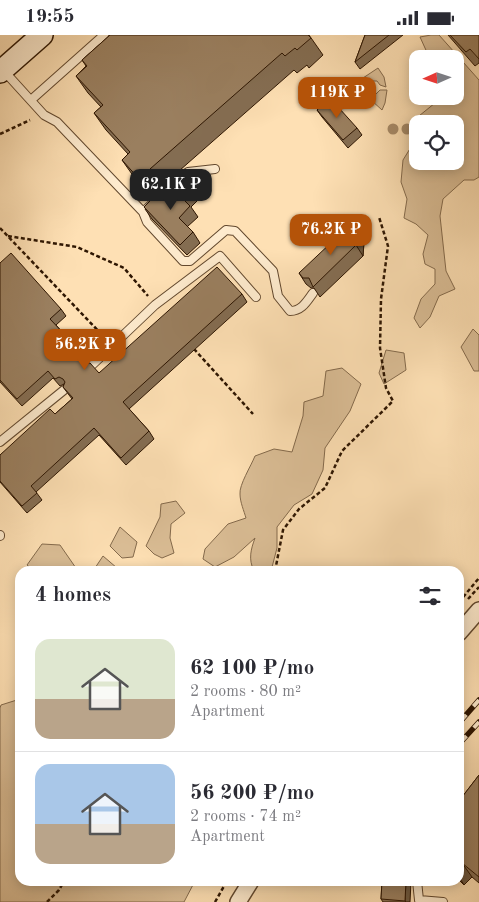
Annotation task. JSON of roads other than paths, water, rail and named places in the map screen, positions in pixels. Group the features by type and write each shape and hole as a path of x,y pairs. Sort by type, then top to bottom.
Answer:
{"main road":[{"path":"1,71 42,35"}],"street":[{"path":"464,627 479,609"},
{"path":"238,902 248,886"}],"lane":[{"path":"31,100 104,35"},
{"path":"1,71 44,115 57,122 143,212 146,223 183,261 190,261 226,230 235,231 273,271 278,296 290,311 302,308 313,293"},
{"path":"143,212 188,172 215,169"},
{"path":"91,366 155,305 220,256 256,297"},
{"path":"0,442 64,390"},
{"path":"418,886 419,900 443,902"}],"railway":[{"path":"464,717 479,700"},
{"path":"464,738 479,722"}]}
